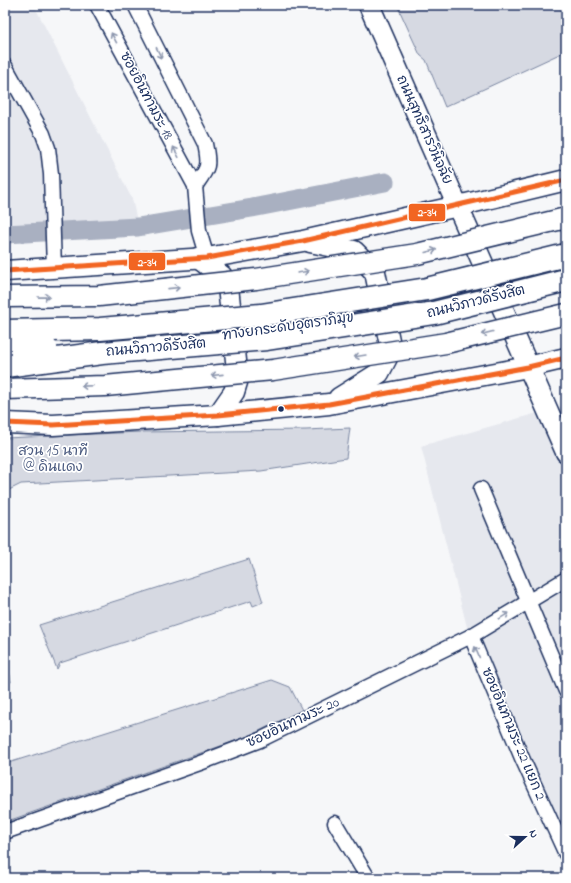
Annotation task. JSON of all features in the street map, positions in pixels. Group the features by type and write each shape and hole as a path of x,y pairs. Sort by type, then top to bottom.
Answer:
{"highway":[{"name":"ทางยกระดับอุตราภิมุข","path":"5,324 102,323 261,307 430,282 566,248"},
{"name":"ถนนวิภาวดีรังสิต","path":"5,331 100,330 261,315 428,289 566,254"},
{"name":"ทางยกระดับอุตราภิมุข","path":"5,349 103,347 269,331 437,305 566,272"},
{"name":"ถนนวิภาวดีรังสิต","path":"5,366 102,353 267,339 426,315 566,280"}],"main road":[{"name":"ถนนสุทธิสารวินิจฉัย","path":"369,5 566,452"},
{"path":"5,271 202,258 302,241 566,180"},
{"path":"5,297 99,296 256,279 417,254 566,218"},
{"path":"302,241 354,251 375,272 391,350 379,373 329,404"},
{"path":"202,258 222,276 228,287 238,379 234,392 218,415"},
{"path":"5,389 105,386 273,370 446,343 566,314"},
{"path":"5,423 53,424 218,415 329,404 528,367 566,358"}],"street":[{"name":"ซอยอินทามระ 18","path":"97,5 195,186 202,258"},
{"path":"135,5 205,144 208,158 207,170 195,186"},
{"path":"5,66 48,148 51,174 54,268"},
{"path":"481,490 566,691"},
{"name":"ซอยอินทามระ 20","path":"5,832 200,763 260,740 471,636 566,579"},
{"name":"ซอยอินทามระ 22 แยก 2","path":"471,636 522,758 566,854"},
{"path":"335,823 368,878"}],"shaded area":[{"path":"5,5 34,5 132,199 137,221 5,225"},
{"path":"566,405 566,833 564,834 467,627 421,446"}],"green space":[{"path":"397,5 566,5 566,51 445,107 426,60 420,55"},
{"name":"สวน 15 นาที @ ดินแดง","path":"350,428 346,458 261,471 21,484 5,492 5,438 141,432"},
{"path":"249,559 263,602 253,606 251,601 60,663 57,669 39,625"},
{"path":"5,646 11,682 5,684"},
{"path":"272,680 290,687 302,710 249,736 5,822 5,764"}],"waterway":[{"path":"5,234 138,227 252,208 385,182"}],"transit line":[{"name":"2-34","path":"5,271 207,258 303,241 566,180"},
{"name":"2-34","path":"5,423 53,425 218,415 329,404 528,367 566,358"}]}
